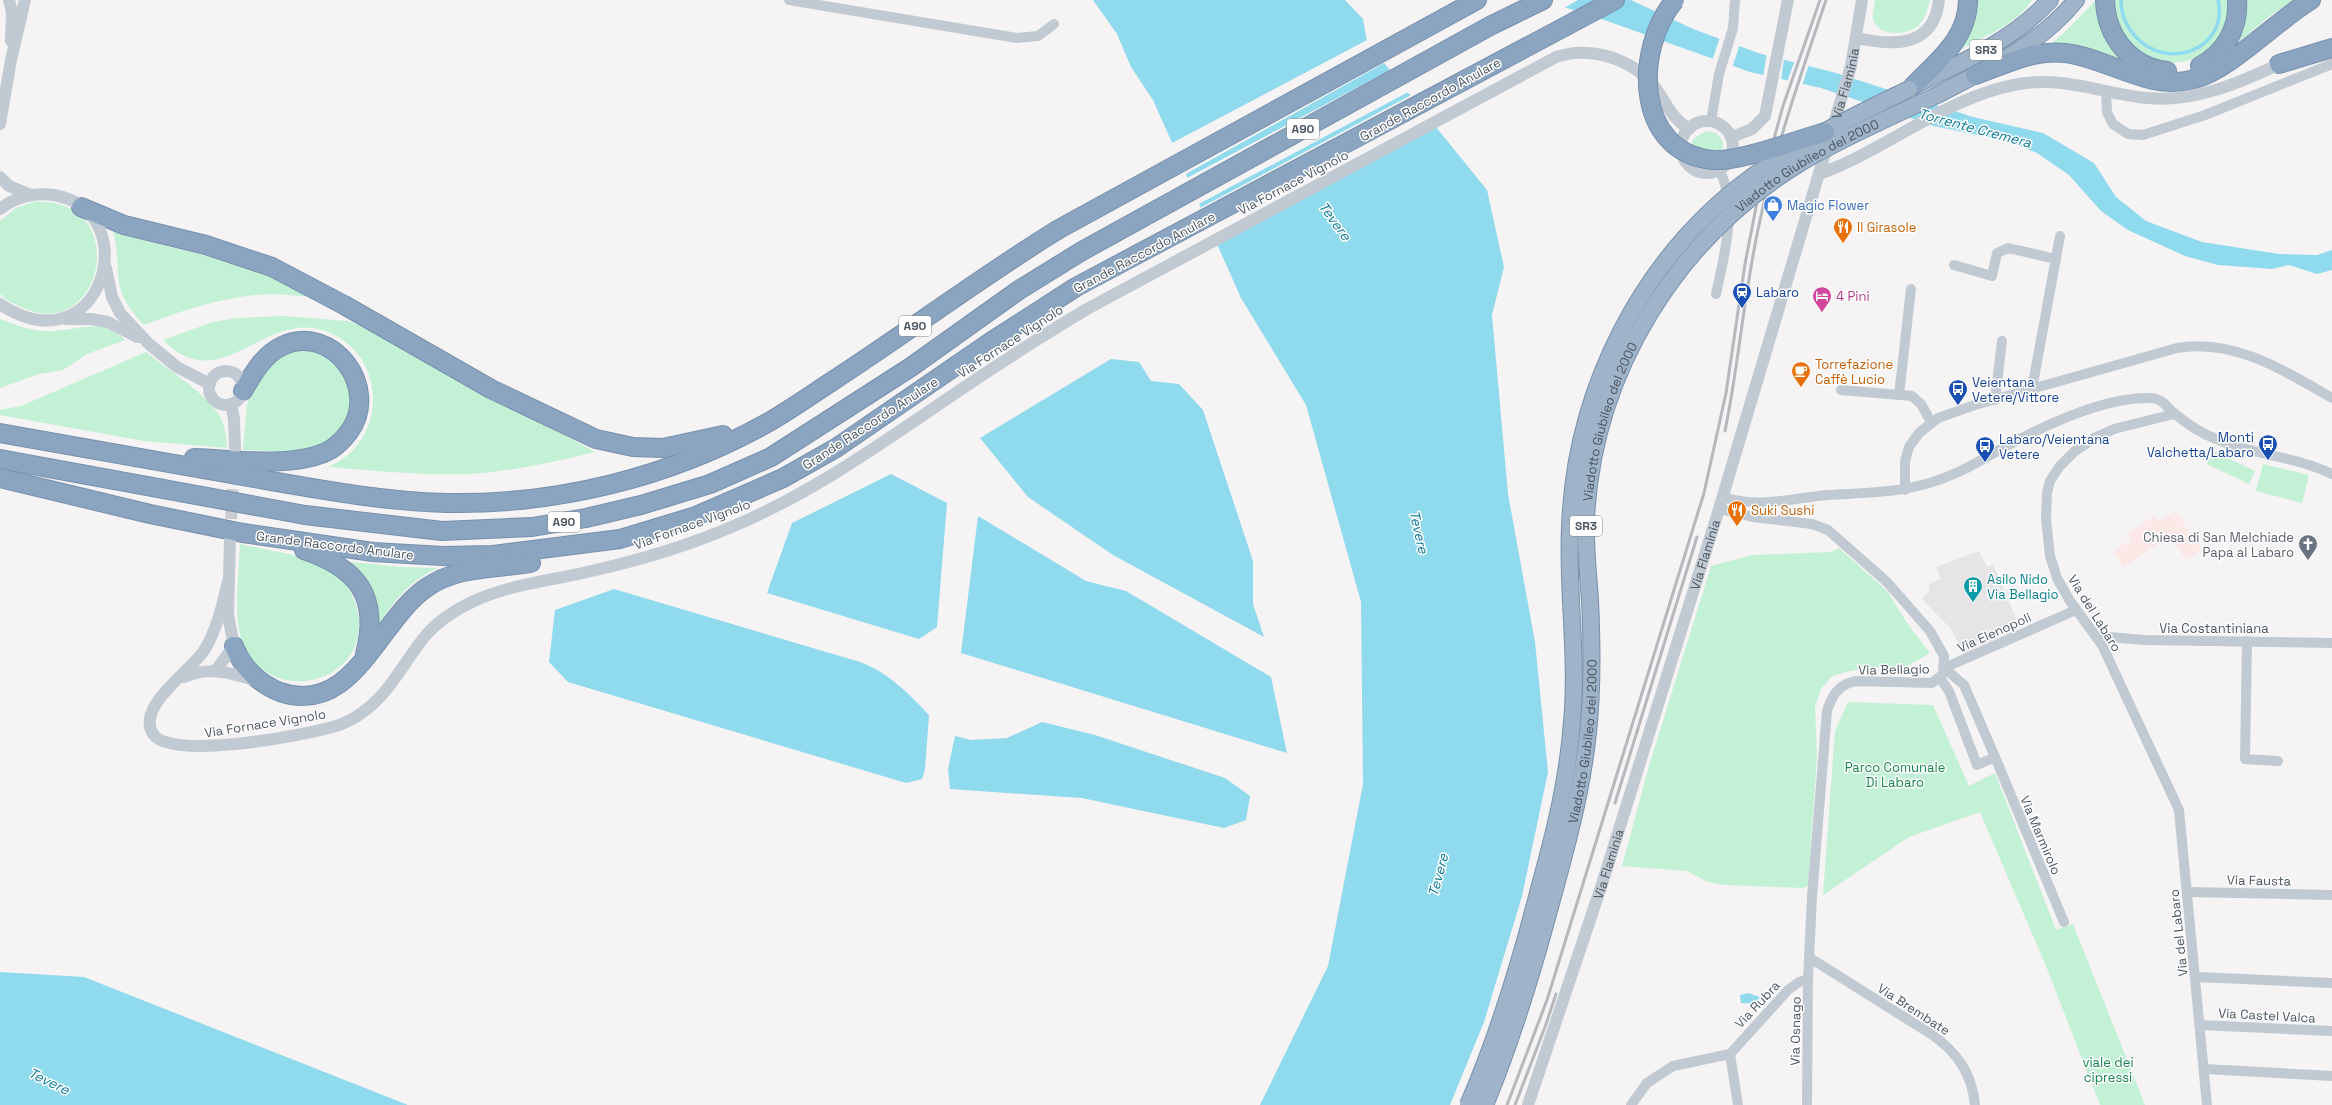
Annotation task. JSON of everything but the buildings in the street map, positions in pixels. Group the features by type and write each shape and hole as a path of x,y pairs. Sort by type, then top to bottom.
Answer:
{"highway":[{"name":"A90","path":"0,433 369,496 443,503 502,502 592,488 662,470 714,449 770,421 887,345 994,270 1059,229 1477,0"},
{"name":"Grande Raccordo Anulare","path":"0,459 305,515 411,529 442,531 502,530 586,518 641,505 710,484 770,457 877,389 1019,290 1064,262 1157,209 1490,26 1543,0"},
{"name":"Grande Raccordo Anulare","path":"0,478 150,514 269,538 373,552 443,556 520,552 620,539 703,513 783,478 836,448 992,341 1076,287 1301,169 1547,34 1615,0"},
{"path":"1675,0 1665,13 1655,36 1649,59 1648,85 1650,102 1656,120 1664,134 1673,144 1695,156 1720,160 1824,132"},
{"path":"1911,87 1954,45 1964,24 1968,0"},
{"name":"SR3","path":"1911,87 1993,46 2033,17 2050,0"},
{"name":"SR3","path":"1975,75 2016,53 2055,22 2076,0"},
{"path":"2105,0 2107,22 2120,46 2145,65 2173,72 2191,70 2201,66 2226,44 2236,20 2237,0"},
{"path":"1975,75 2036,54 2059,52 2092,59 2155,80 2172,82 2189,81 2216,70 2311,0"},
{"path":"2279,64 2332,48"},
{"name":"Viadotto Giubileo del 2000","path":"1485,1105 1511,1040 1526,992 1571,833 1580,786 1588,732 1591,675 1586,545 1588,500 1592,468 1599,434 1625,359 1648,316 1670,283 1703,242 1737,209 1802,162 1975,75"},
{"name":"Viadotto Giubileo del 2000","path":"1468,1105 1493,1045 1522,954 1555,831 1566,778 1573,719 1575,672 1570,541 1571,509 1579,451 1595,388 1611,351 1638,300 1684,239 1743,183 1824,132 1911,87"},
{"path":"81,207 124,225 206,245 272,267 344,305 491,389 596,439 633,448 663,448 706,440 770,421"},
{"path":"129,456 265,460 290,460 310,457 326,452 343,439 353,426 360,401 356,379 345,360 328,347 306,342 291,343 273,352 257,368 237,398"},
{"path":"269,538 337,563 358,584 368,607 370,621 369,637 364,658"},
{"path":"234,646 248,670 265,684 290,694 317,694 343,682 407,604 425,588 447,576 460,572 566,556 620,539"}],"street":[{"path":"9,0 12,12 11,60"},
{"path":"0,124 11,60 25,0"},
{"path":"789,0 1017,38 1038,36 1054,24"},
{"path":"1711,121 1716,88 1733,28 1735,0"},
{"path":"1732,137 1750,131 1758,125 1765,116 1788,0"},
{"name":"Via Flaminia","path":"1528,1105 1602,884 1720,509 1851,66 1857,38 1862,0"},
{"path":"1857,38 1893,44 1914,39 1932,23 1937,12 1939,0"},
{"path":"1819,174 1844,166 1966,101 2000,88 2034,82 2073,83 2147,98 2178,98 2222,87 2279,64 2332,38"},
{"name":"Via Fornace Vignolo","path":"229,578 214,633 198,660 174,682 155,704 150,723 151,730 155,736 176,745 210,746 248,742 311,732 345,723 375,703 426,635 442,620 463,606 503,590 607,568 661,552 748,520 837,473 1035,340 1087,309 1530,69 1567,53 1588,52 1608,56 1634,69 1651,82 1675,120 1689,128"},
{"path":"2106,90 2107,112 2113,124 2128,134 2143,135 2205,115 2332,64"},
{"path":"1703,121 1711,121 1724,126 1732,137 1734,152 1731,160 1720,171 1704,174 1696,171 1686,163 1681,152 1681,143 1689,128 1703,121"},
{"path":"1716,294 1726,245 1728,220 1727,189 1720,171"},
{"path":"0,177 9,186 31,195"},
{"path":"0,210 14,200 31,195 57,196 81,207 93,218 100,230 104,245 105,263 115,306 149,344 177,367 210,384"},
{"path":"2032,389 2060,236"},
{"path":"1954,265 1992,276 1997,253 2008,248 2056,260"},
{"path":"62,319 81,310 94,296 102,281 105,263"},
{"path":"1899,395 1911,288"},
{"path":"0,304 18,314"},
{"path":"0,311 40,320 90,319 108,322 149,344"},
{"path":"1995,400 2002,340"},
{"path":"1904,490 1907,452 1916,436 1931,422 1947,414 2171,349 2204,345 2233,350 2257,359 2332,398"},
{"path":"235,448 237,398 243,381 232,371 217,374 210,384 210,394 213,398 222,404 237,398"},
{"path":"1841,390 1899,395 1915,398 1931,422"},
{"path":"1723,497 1753,504 1828,495 1904,490 1956,473 2040,430 2106,404 2131,399 2154,398 2164,402 2174,414 2213,438 2304,464 2332,474"},
{"name":"Via del Labaro","path":"2174,414 2131,423 2094,438 2069,456 2052,477 2048,489 2046,514 2050,556 2059,583 2076,610 2097,636 2131,703 2177,803 2196,977 2207,1105"},
{"name":"Via Bellagio","path":"1720,509 1753,517 1812,524 1828,530 1887,582 1930,631 1940,647 1944,668 1940,678 1932,683 1849,683 1839,689 1831,700 1826,719 1812,897 1810,958"},
{"path":"216,670 234,646 228,616 230,540"},
{"name":"Via Elenopoli","path":"1944,668 2076,610"},
{"name":"Via Costantiniana","path":"2097,636 2145,640 2332,643"},
{"path":"2247,641 2245,759 2278,761"},
{"name":"Via Marmirolo","path":"1944,668 1964,685 2064,922"},
{"name":"Via Fornace Vignolo","path":"174,682 195,673 216,670 265,684"},
{"path":"1940,678 1949,691 1977,765 1995,757"},
{"name":"Via Fausta","path":"2187,892 2331,895"},
{"name":"Via Osnago","path":"1807,1105 1808,979 1810,958"},
{"name":"Via Brembate","path":"1810,958 1931,1034 1948,1047 1960,1061 1970,1078 1975,1105"},
{"path":"2196,977 2331,983"},
{"name":"Via Rubra","path":"1730,1054 1788,990 1802,980 1808,979"},
{"name":"Via Castel Valca","path":"2200,1025 2332,1031"},
{"path":"1631,1105 1647,1083 1673,1066 1730,1054 1738,1105"},
{"path":"2204,1069 2332,1076"}],"shaded area":[{"path":"2175,511 2202,550 2186,560 2170,536 2124,567 2114,551 2131,540 2127,534 2155,516 2159,521"},
{"path":"1979,551 1987,567 1993,564 2018,623 2009,625 2008,629 2012,635 1964,655 1951,629 1922,599 1929,591 1929,584 1941,579 1936,567"}],"green space":[{"path":"1875,0 1930,0 1926,14 1919,25 1908,31 1894,33 1887,32 1876,25 1873,19"},
{"path":"1977,0 2032,0 2018,16 2009,23 1961,49 1971,33"},
{"path":"2096,0 2135,68 2047,47 2064,33"},
{"path":"2113,0 2229,0 2225,23 2215,43 2206,52 2195,58 2183,62 2170,63 2145,57 2126,41 2118,26"},
{"path":"2241,0 2295,0 2271,15 2225,53"},
{"path":"1706,131 1716,133 1723,141 1722,156 1691,149 1693,139"},
{"path":"34,202 65,206 85,221 95,242 96,265 89,288 74,305 53,313 26,309 15,305 0,294 0,221 16,208"},
{"path":"113,230 154,243 256,268 315,297 271,294 227,299 199,306 144,325 132,312 121,290"},
{"path":"284,316 348,321 376,332 595,452 568,459 484,473 426,474 328,467 348,454 362,437 371,418 373,396 369,375 360,356 344,341 322,330 300,328 280,332 223,358 203,360 184,355 163,340 213,322 237,318"},
{"path":"0,319 39,331 56,331 87,327 106,328 125,340 87,354 63,370 39,374 0,388"},
{"path":"308,348 332,358 353,387 348,420 332,439 314,448 290,452 243,450 247,404 255,383 278,355"},
{"path":"146,352 193,387 210,403 222,420 226,434 227,448 144,441 0,415 0,410 21,406"},
{"path":"2213,451 2255,471 2249,484 2207,464"},
{"path":"2263,464 2309,475 2302,503 2256,491"},
{"path":"240,544 287,554 311,561 332,571 343,581 349,589 355,602 359,629 353,651 338,668 319,678 297,681 275,677 256,663 242,641 239,631 237,593"},
{"path":"1839,548 1888,592 1907,623 1930,653 1902,669 1872,667 1845,672 1831,677 1821,689 1815,707 1817,756 1808,886 1803,888 1724,885 1708,882 1687,871 1622,866 1649,766 1711,566 1753,555 1831,552"},
{"path":"343,561 401,567 438,568 427,573 409,586 394,602 375,631"},
{"name":"Parco Comunale Di Labaro","path":"1848,702 1933,705 1969,786 1995,773 2056,930 2073,924 2145,1105 2100,1105 2046,966 1980,812 1909,837 1823,895 1835,731"}],"water":[{"name":"Tevere","path":"1093,0 1345,0 1363,19 1367,42 1487,190 1504,267 1492,315 1508,494 1535,642 1548,772 1522,896 1484,1022 1450,1105 1260,1105 1328,966 1363,784 1361,602 1306,405 1241,298 1153,100 1131,67 1117,34"},
{"name":"Torrente Cremera","path":"1541,0 1631,0 1693,29 1758,53 1836,73 1973,117 2043,133 2094,163 2116,197 2146,221 2202,242 2279,254 2317,255 2332,250 2332,270 2317,274 2289,265 2272,269 2218,265 2185,256 2128,230 2101,211 2069,175 2037,153 2007,141 1934,126 1821,88 1750,72 1596,17"},
{"path":"1111,359 1139,362 1151,381 1179,384 1203,410 1253,561 1253,604 1264,637 1113,555 1028,497 980,438"},
{"path":"891,474 947,503 937,627 919,639 767,593 792,523"},
{"path":"978,516 1086,581 1126,591 1271,677 1287,753 961,653"},
{"path":"614,589 860,662 880,672 906,691 929,715 925,770 922,779 906,783 568,682 549,662 555,610"},
{"path":"1042,722 1095,735 1225,778 1250,796 1246,820 1224,828 1082,798 950,789 948,769 955,736 971,740 1007,738"},
{"name":"Tevere","path":"0,972 84,977 408,1105 0,1105"},
{"path":"1748,993 1760,997 1758,1004 1741,1003 1740,995"}],"pier":[{"path":"1539,0 1578,0 1562,9"},
{"path":"1720,37 1740,44 1732,68 1712,61"},
{"path":"1369,39 1386,62 1184,175 1170,144"},
{"path":"1767,53 1784,58 1781,81 1763,77"},
{"path":"1795,60 1809,64 1802,86 1787,82"},
{"path":"1392,69 1410,91 1197,205 1185,179"},
{"path":"1413,94 1438,126 1215,246 1198,209"}],"waterway":[{"path":"2121,0 2125,20 2135,36 2148,47 2163,53 2179,54 2193,50 2205,42 2214,31 2219,17 2218,0"}],"tunnel":[{"path":"230,537 234,467"}],"railway":[{"path":"1507,1105 1547,1000 1704,493 1726,393 1745,264 1758,197 1783,106 1820,0"},
{"path":"1725,431 1749,276 1765,196 1789,111 1826,0"},
{"path":"1615,803 1697,537"},
{"path":"1515,1105 1556,994"}],"place":[{"name":"Magic Flower","path":"1773,222"},
{"name":"Il Girasole","path":"1843,244"},
{"name":"Labaro","path":"1742,309"},
{"name":"4 Pini","path":"1822,313"},
{"name":"Torrefazione Caffè Lucio","path":"1801,388"},
{"name":"Veientana Vetere/Vittore","path":"1958,406"},
{"name":"Monti Valchetta/Labaro","path":"2268,461"},
{"name":"Labaro/Veientana Vetere","path":"1985,463"},
{"name":"Suki Sushi","path":"1737,527"},
{"name":"Chiesa di San Melchiade Papa al Labaro","path":"2308,561"},
{"name":"Asilo Nido Via Bellagio","path":"1973,603"}],"park label":[{"name":"viale dei cipressi","path":"2108,1070"}]}
